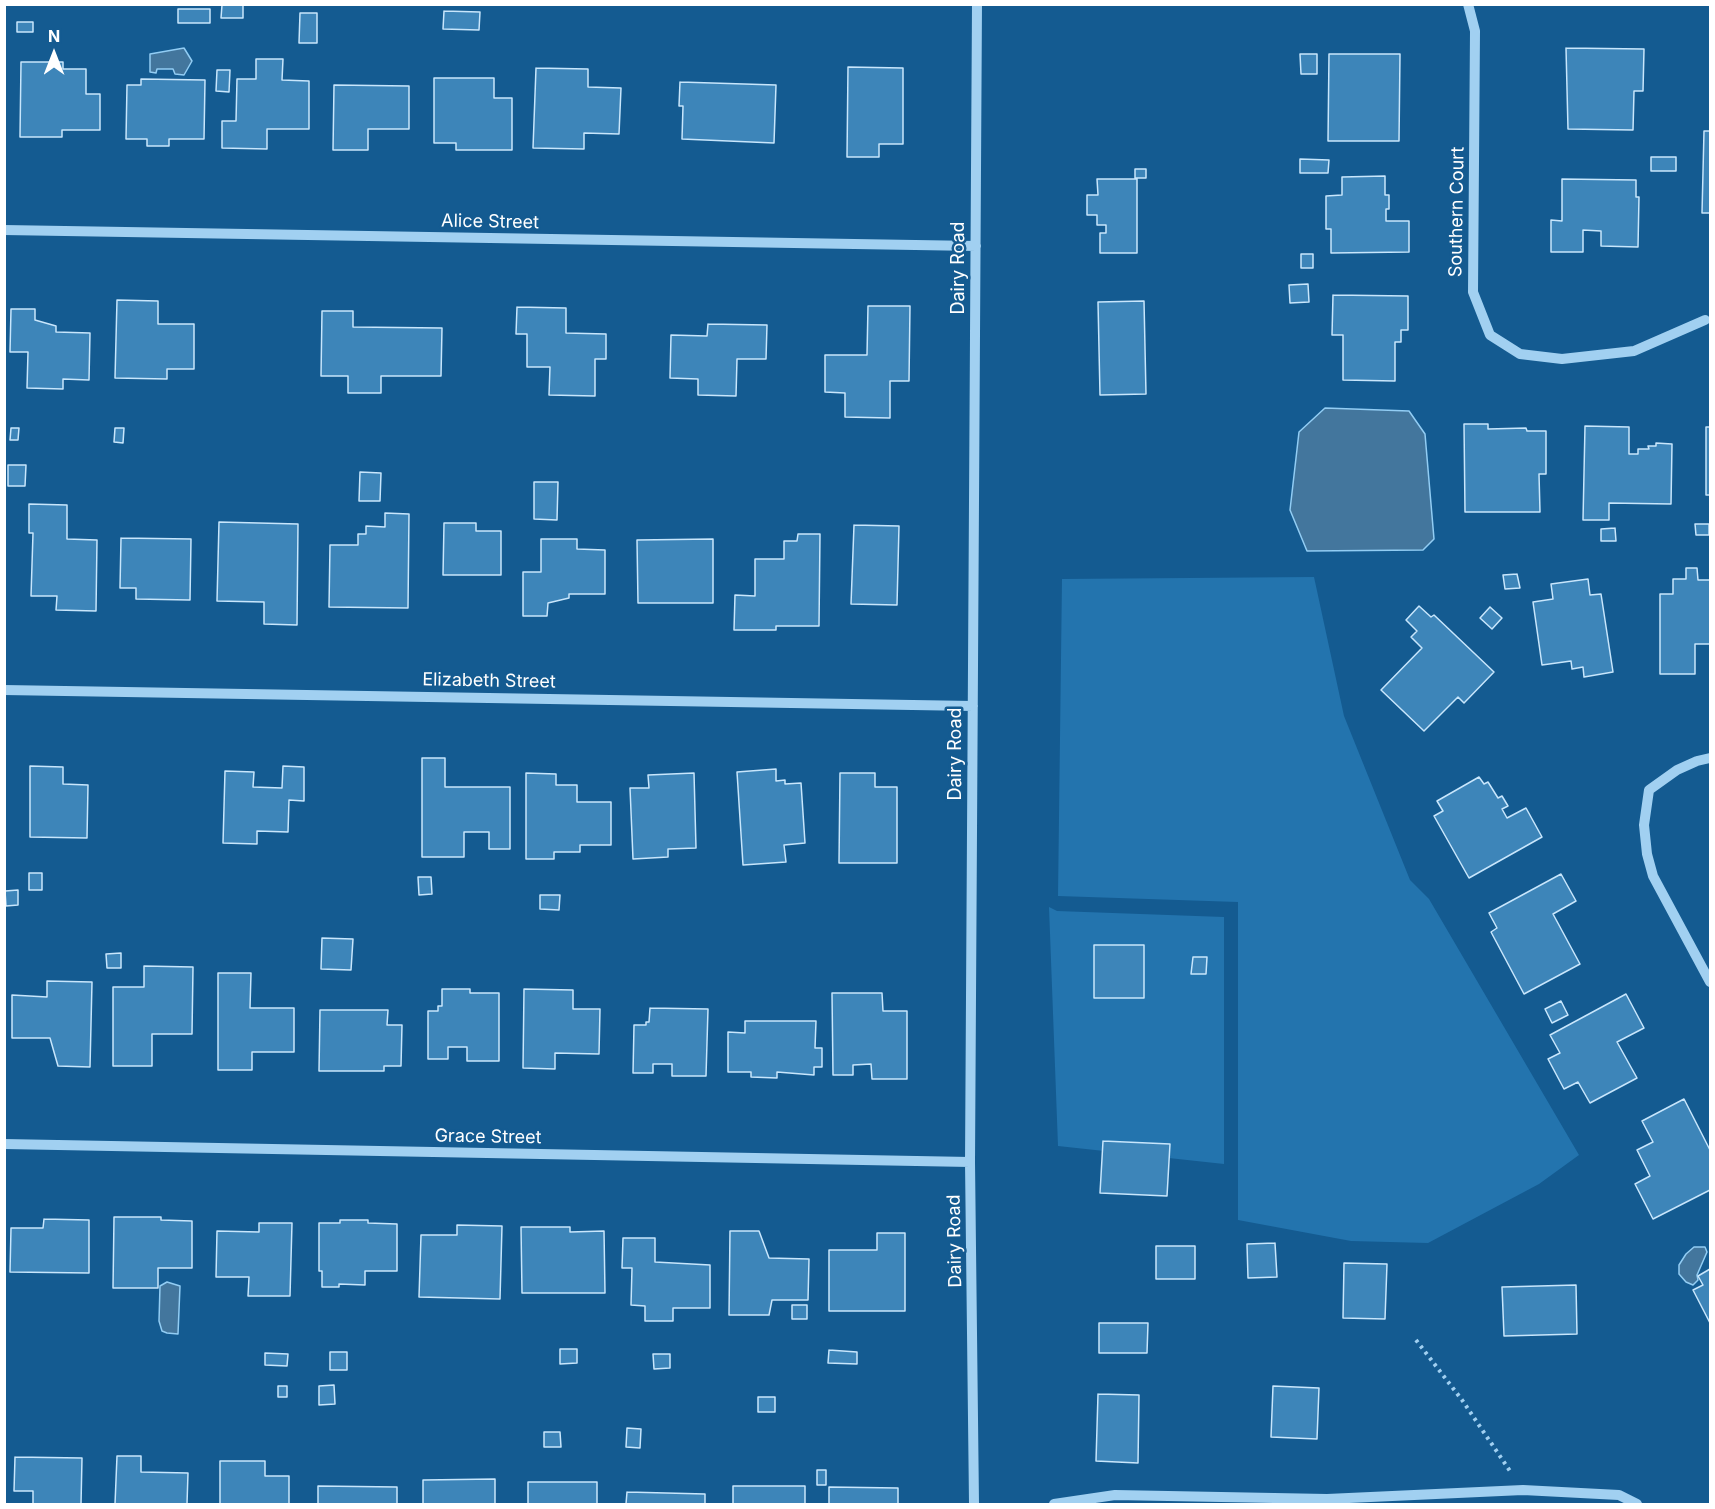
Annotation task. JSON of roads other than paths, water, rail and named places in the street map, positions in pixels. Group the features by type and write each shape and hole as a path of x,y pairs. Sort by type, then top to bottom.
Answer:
{"street":[{"name":"Dairy Road","path":"974,1504 970,1162 978,4"},
{"name":"Southern Court","path":"1468,4 1475,32 1473,292 1490,335 1520,354 1562,359 1634,351 1705,320"},
{"name":"Alice Street","path":"4,230 976,246"},
{"name":"Elizabeth Street","path":"4,690 973,706"},
{"path":"1710,758 1677,770 1649,790 1644,825 1647,854 1653,876 1710,982"},
{"name":"Grace Street","path":"4,1144 970,1162"},
{"path":"1054,1504 1115,1495 1327,1499 1522,1490 1619,1495 1637,1504"}]}
